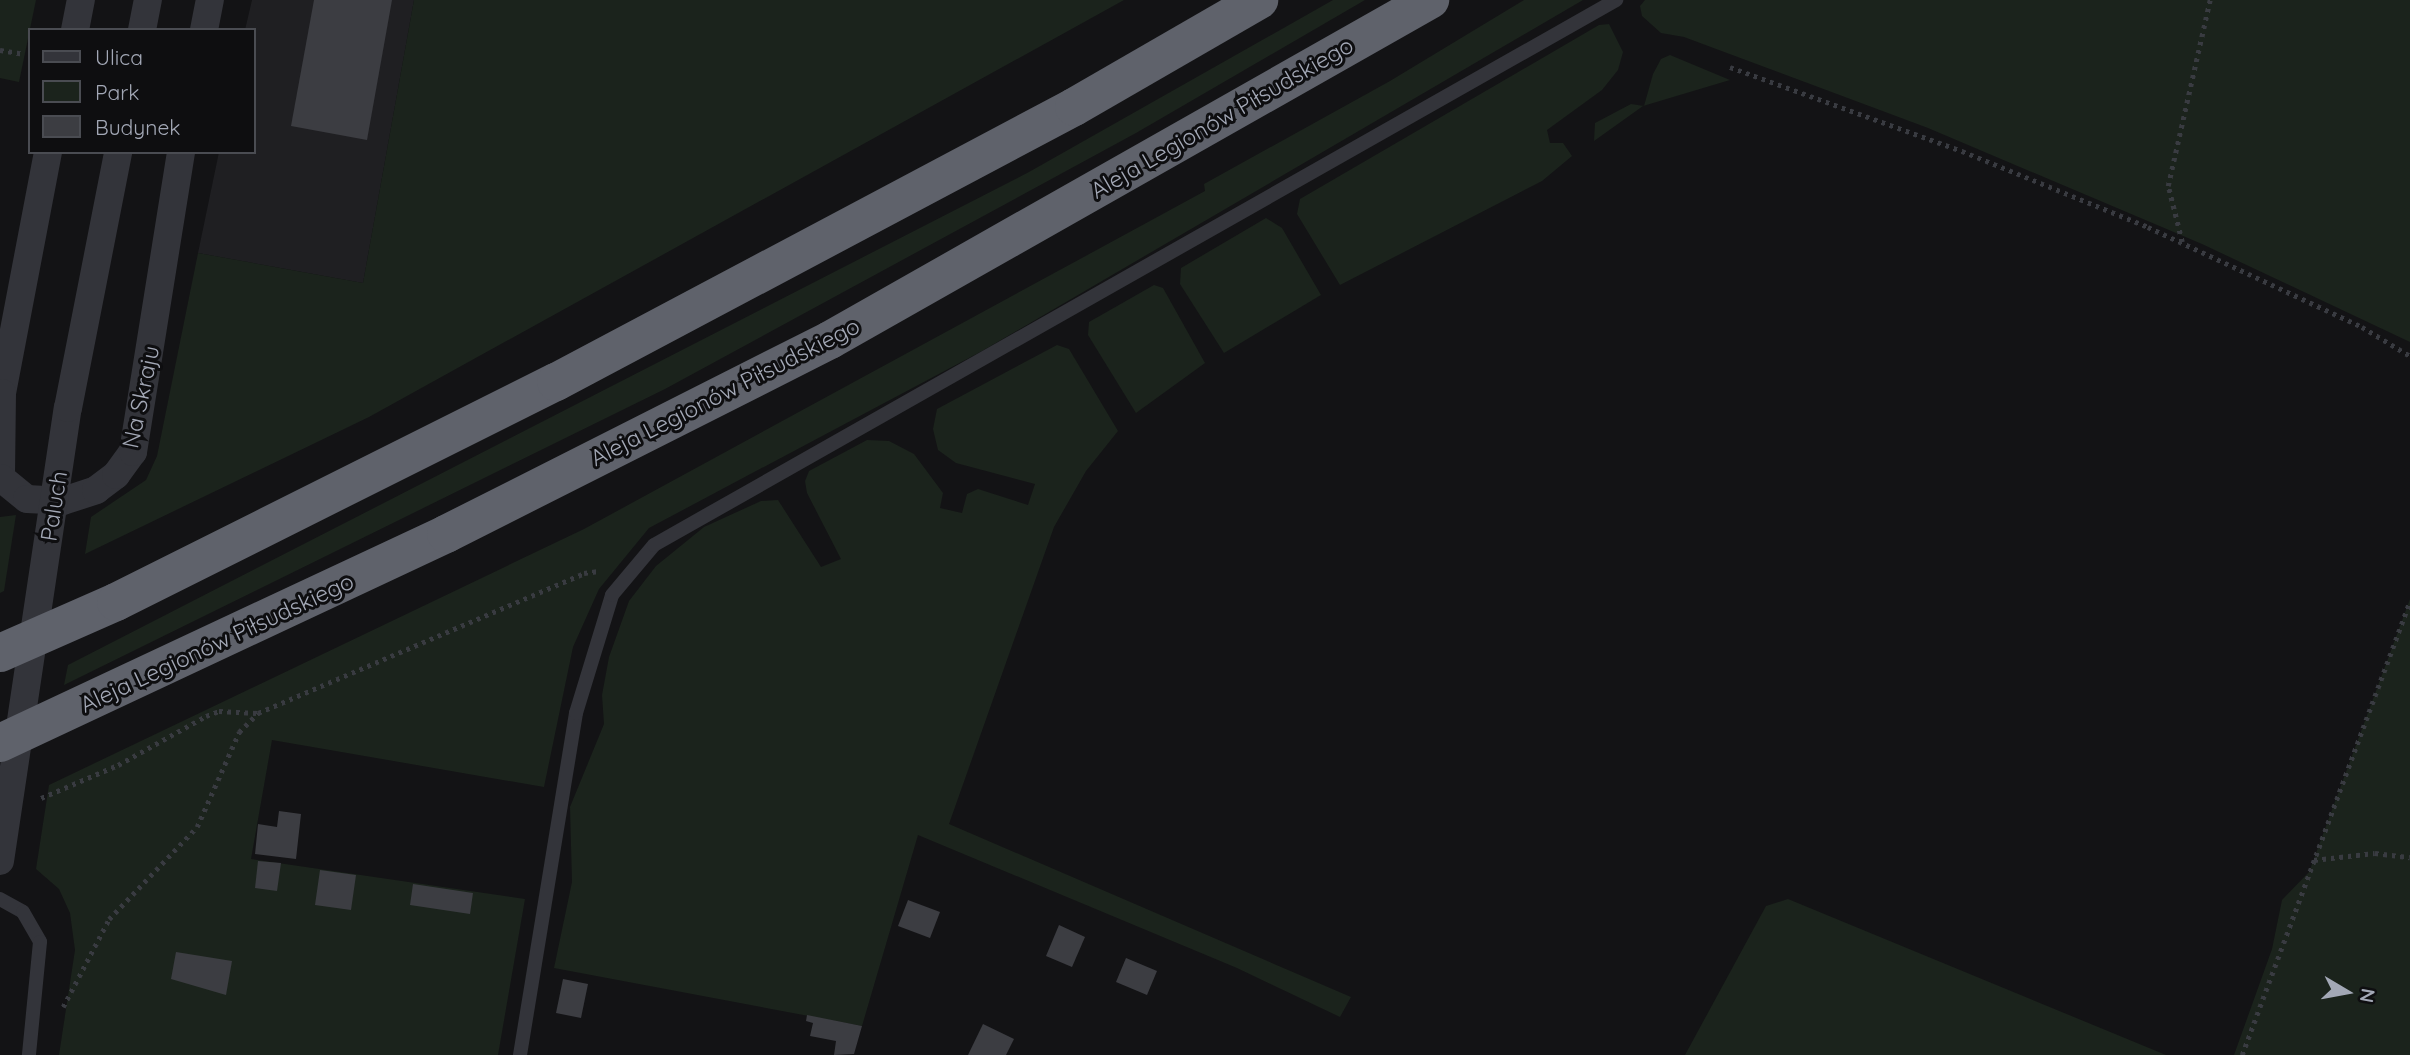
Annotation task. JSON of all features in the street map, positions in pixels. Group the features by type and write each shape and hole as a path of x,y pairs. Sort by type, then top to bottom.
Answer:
{"highway":[{"path":"0,653 116,602 556,382 1074,107 1259,0"},
{"name":"Aleja Legionów Piłsudskiego","path":"0,743 446,534 830,340 1430,0"}],"street":[{"path":"75,28 81,0"},
{"path":"142,28 148,0"},
{"path":"204,28 210,0"},
{"name":"Na Skraju","path":"48,154 2,393 1,478 27,499 64,500 96,490 116,475 133,452 181,154"},
{"name":"Paluch","path":"0,861 68,408 118,154"}],"lane":[{"path":"520,1055 576,713 601,622 612,595 631,568 679,528 1616,0"},
{"path":"0,898 23,912 40,942 29,1055"}],"path":[{"path":"2182,243 2168,186 2210,0"},
{"path":"0,50 24,54"},
{"path":"1730,67 1962,152 2182,243 2362,327 2410,356"},
{"path":"63,1007 109,919 197,827 239,732 258,713 584,573 631,568"},
{"path":"2242,1055 2410,601"},
{"path":"35,800 117,765 206,716 219,711 258,713"},
{"path":"2314,860 2375,853 2410,858"}],"shaded area":[{"path":"252,0 414,0 363,283 198,253 219,154 256,154 256,28 245,28"}],"green space":[{"path":"0,0 36,0 30,28 28,28 19,82 0,78"},
{"path":"414,0 1124,0 369,417 85,554 91,517 146,480 157,456 198,253 363,283"},
{"path":"1333,0 1365,0 1136,133 665,389 64,685 68,665 1029,172"},
{"path":"1524,0 1583,0 982,351 649,528 599,589 573,647 544,787 272,740 251,859 525,899 498,1055 59,1055 75,950 70,913 59,889 36,869 49,785 584,529 1205,191 1204,184 1390,81"},
{"path":"1645,0 2410,0 2410,342 2202,244 1928,128 1684,37 1661,33 1642,16 1640,6"},
{"path":"1609,24 1623,52 1618,70 1602,90 1547,130 1550,143 1563,143 1572,156 1542,181 1340,285 1297,214 1300,199 1599,25"},
{"path":"1670,55 1730,80 1644,106 1653,74 1661,59"},
{"path":"1631,104 1643,106 1594,141 1595,123"},
{"path":"1266,218 1282,228 1321,295 1224,353 1180,284 1181,268"},
{"path":"1154,285 1163,288 1205,363 1136,413 1088,335 1089,322"},
{"path":"1057,345 1069,349 1118,431 1086,471 1054,527 949,824 1351,997 1340,1017 1237,968 918,835 862,1026 554,968 572,882 570,807 604,724 602,695 609,657 629,601 656,566 704,527 761,501 778,500 821,567 841,559 807,493 805,481 809,471 867,440 889,441 914,454 943,493 940,508 962,513 967,494 978,489 1028,505 1035,484 956,463 938,450 933,429 937,409"},
{"path":"16,515 4,591 0,593 0,517"},
{"path":"2410,599 2410,1055 2234,1055 2272,949 2282,900 2309,872"},
{"path":"1788,899 2166,1055 1685,1055 1766,906"}],"building":[{"path":"314,0 392,0 367,140 291,126"},
{"path":"279,811 301,814 296,859 255,854 258,824 277,827"},
{"path":"258,861 281,863 277,891 255,888"},
{"path":"320,870 356,875 351,910 315,905"},
{"path":"413,884 473,893 470,914 410,905"},
{"path":"908,900 940,912 930,938 898,926"},
{"path":"1059,925 1085,937 1072,967 1046,956"},
{"path":"176,952 232,961 226,995 171,979"},
{"path":"1126,958 1157,971 1147,995 1116,982"},
{"path":"563,979 588,984 581,1018 556,1013"},
{"path":"807,1015 862,1026 854,1054 834,1055 836,1041 810,1036 813,1023 806,1021"},
{"path":"983,1024 1014,1039 1006,1055 968,1055"}]}
